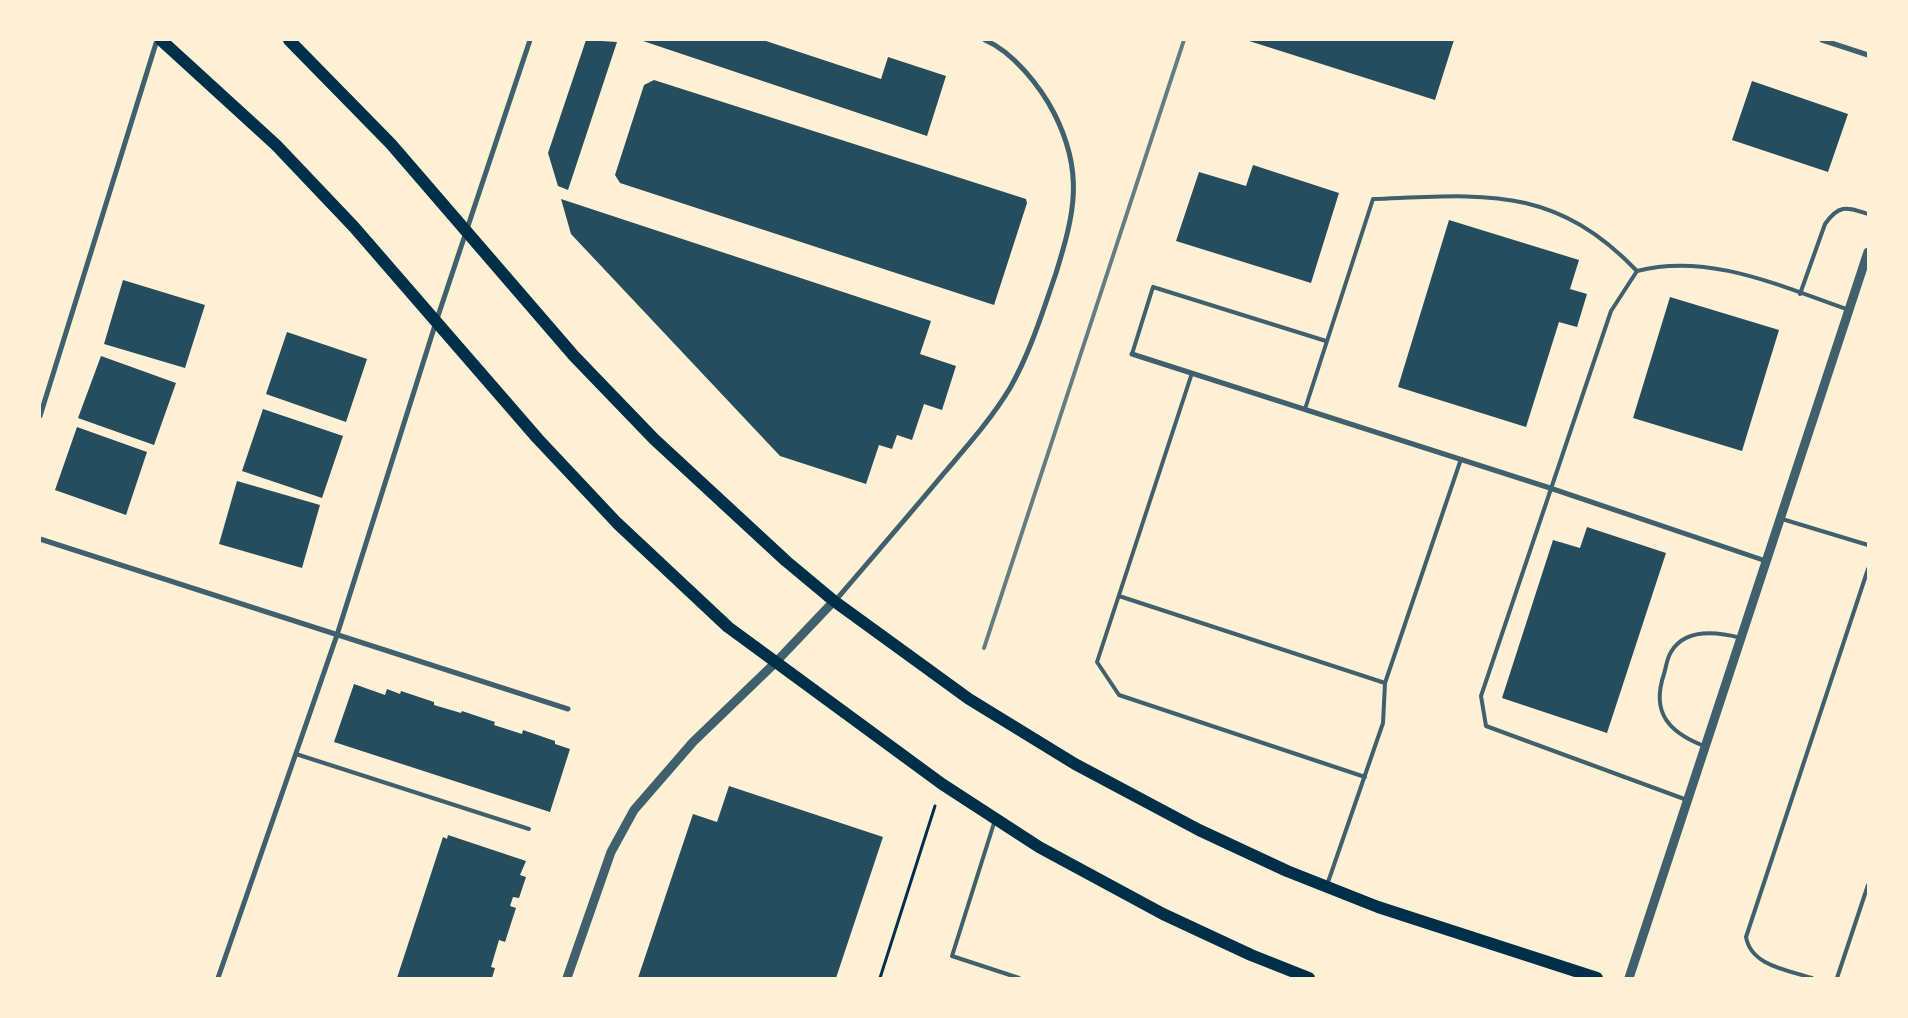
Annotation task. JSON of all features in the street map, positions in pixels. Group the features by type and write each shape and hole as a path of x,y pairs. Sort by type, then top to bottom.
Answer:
{"main road":[{"path":"159,40 276,145 354,227 538,439 617,523 728,627 942,784 1039,847 1162,914 1250,955 1310,978"},
{"path":"289,40 390,144 574,356 654,439 764,544 834,601 969,699 1075,764 1199,830 1326,887 1378,907 1597,978"}],"street":[{"path":"40,416 159,40"},
{"path":"218,978 337,635 436,322 467,235 530,40"},
{"path":"568,978 611,852 634,810 693,742 775,663 834,601 978,432 1009,389 1021,367 1051,286 1071,221 1075,190 1069,149 1046,98 1022,68 985,40"},
{"path":"1822,40 1868,55"},
{"path":"1629,978 1868,252"},
{"path":"1132,354 1550,488 1766,561"},
{"path":"40,539 568,710"}],"lane":[{"path":"1305,409 1373,199 1481,195 1534,205 1563,215 1603,238 1637,271"},
{"path":"1800,294 1825,224 1830,217 1837,210 1848,208 1868,214"},
{"path":"1687,800 1486,726 1480,696 1611,311 1637,271 1673,264 1712,267 1849,310"},
{"path":"1132,354 1153,287 1326,341"},
{"path":"1192,373 1097,662 1119,695 1364,777"},
{"path":"1326,887 1383,723 1386,683 1461,459"},
{"path":"1780,518 1868,545"},
{"path":"1812,978 1762,962 1748,945 1746,937 1868,569"},
{"path":"1119,596 1386,683"},
{"path":"1705,747 1689,740 1675,730 1662,716 1658,703 1658,689 1671,652 1683,640 1704,633 1722,633 1741,638"},
{"path":"296,754 529,829"},
{"path":"995,818 952,956 1019,978"},
{"path":"1838,978 1868,885"}],"path":[{"path":"880,978 942,784"}],"building":[{"path":"586,40 617,42 568,190 558,186 548,153"},
{"path":"640,40 763,40 881,79 888,57 946,76 927,136"},
{"path":"1246,40 1454,40 1435,100"},
{"path":"654,80 1026,199 1027,203 994,305 620,183 615,175 644,85"},
{"path":"1752,81 1848,114 1828,172 1732,140"},
{"path":"1253,165 1339,193 1311,283 1176,241 1199,172 1246,186"},
{"path":"561,199 931,321 920,354 956,366 942,410 924,404 912,440 897,435 892,449 879,445 866,484 780,456 571,234"},
{"path":"1449,220 1579,260 1570,289 1587,294 1577,327 1559,322 1526,427 1398,387"},
{"path":"123,280 205,305 185,368 104,344"},
{"path":"1670,297 1779,330 1742,451 1633,418"},
{"path":"287,332 367,359 346,422 266,394"},
{"path":"101,356 176,383 154,445 78,418"},
{"path":"263,409 343,436 322,498 242,471"},
{"path":"77,427 147,452 126,515 55,490"},
{"path":"237,481 320,505 302,568 219,544"},
{"path":"1587,527 1666,553 1607,733 1502,698 1553,540 1580,548"},
{"path":"354,684 385,695 387,689 400,694 401,691 434,702 434,705 461,713 462,711 495,722 494,725 522,734 523,730 555,741 555,744 570,749 550,812 334,742"},
{"path":"729,786 883,837 836,978 638,978 693,814 717,822"},
{"path":"448,835 526,861 520,875 526,877 519,898 513,897 510,906 516,908 505,942 499,940 491,967 495,968 492,978 397,978 443,837 447,839"}],"railway":[{"path":"984,648 1184,40"}]}
